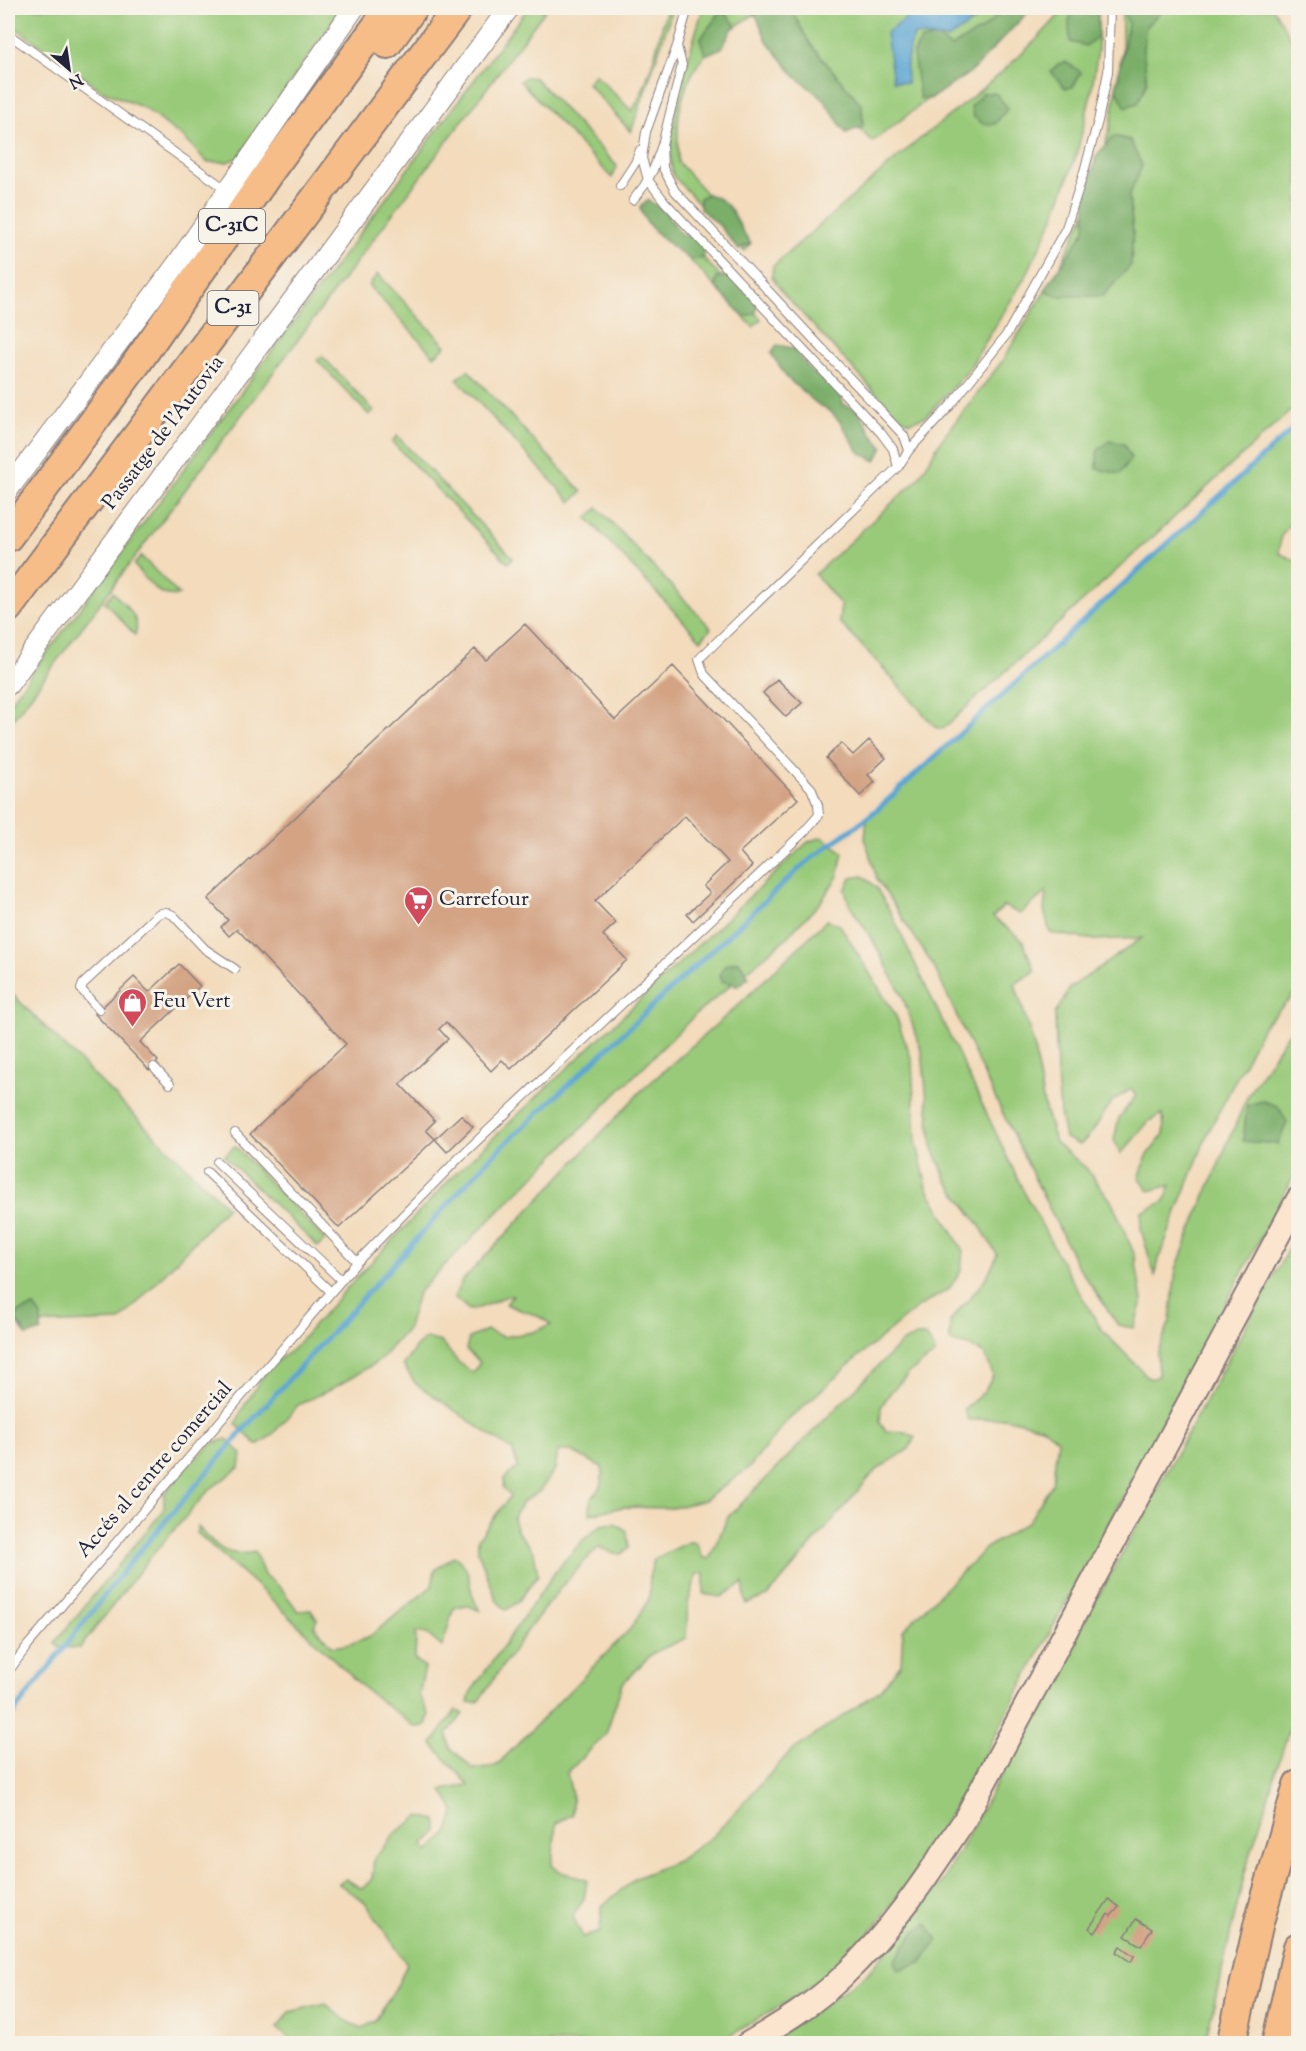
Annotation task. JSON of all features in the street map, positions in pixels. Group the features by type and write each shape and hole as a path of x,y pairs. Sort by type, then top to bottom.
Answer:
{"highway":[{"name":"C-31C","path":"136,364 270,171 390,8"},
{"name":"C-31","path":"8,537 136,364 285,184 413,8"},
{"name":"C-31","path":"8,608 458,8"},
{"path":"1231,2043 1259,1922 1299,1785"},
{"path":"1276,2043 1299,1947"}],"main road":[{"path":"747,2043 795,2013 840,1980 900,1914 958,1829 1299,1199"}],"street":[{"path":"8,490 177,264 354,8"},
{"name":"Passatge de l'Autovia","path":"8,685 509,8"}],"lane":[{"path":"620,186 635,163 677,46 688,8"},
{"path":"898,467 909,450 950,406 1007,334 1066,228 1098,121 1108,72 1110,8"},
{"path":"8,34 228,190"},
{"path":"633,200 648,180 662,145 682,65 677,46"},
{"path":"646,132 642,158 648,180 665,202 880,433 893,449 898,467"},
{"path":"662,145 663,168 675,191 904,436 909,450"},
{"name":"Accés al centre comercial","path":"8,1672 28,1645 357,1262 461,1156 804,832 819,815 818,805 811,788 704,674 699,659 898,467"},
{"path":"99,1010 81,989 83,984 158,914 166,912 173,915 205,949 235,969"},
{"path":"154,1067 170,1084"},
{"path":"235,1133 357,1262"},
{"path":"217,1162 341,1280"},
{"path":"207,1172 331,1292"}],"green space":[{"path":"8,8 342,8 238,158 227,162 207,162 185,139 144,108 101,90 8,22"},
{"path":"528,8 547,8 8,726 8,705"},
{"path":"667,8 672,8 668,24 631,132 587,83 595,74 632,111 649,74"},
{"path":"703,8 1032,8 918,107 872,142 755,14 727,33 704,56 688,82 679,115 678,162 751,243 744,251 673,176 672,137 679,92"},
{"path":"753,8 790,8 811,45 862,105 863,126 846,133 823,99 796,77 767,41"},
{"path":"1005,8 1032,8 971,72 930,99 920,98 913,55 921,40 937,37 951,47 983,29"},
{"path":"1065,8 1098,8 1098,48 1091,94 1077,153 1054,217 1026,276 967,372 926,416 910,422 899,418 783,293 772,277 773,266 897,158 1013,62"},
{"path":"1074,8 1098,8 1098,36 1086,46 1070,42 1069,21"},
{"path":"1122,8 1273,8 1298,51 1298,404 943,729 935,727 839,622 841,605 815,574 919,478 940,442 1003,360 1060,266 1091,200 1111,123 1122,51"},
{"path":"1123,8 1164,8 1146,26 1143,48 1147,82 1138,103 1126,107 1116,89 1128,24"},
{"path":"722,10 735,24 722,48 705,55 700,39"},
{"path":"1066,62 1081,72 1073,87 1065,88 1051,72 1058,64"},
{"path":"525,77 535,78 617,166 612,178 520,81"},
{"path":"983,93 995,93 1008,108 995,124 983,124 973,116 971,106"},
{"path":"1114,136 1130,140 1142,166 1129,196 1133,231 1131,265 1103,296 1056,296 1045,290 1085,230 1086,197 1096,156"},
{"path":"707,194 724,202 730,208 751,243 738,249 719,225 700,209 700,198"},
{"path":"648,200 761,319 753,327 640,207"},
{"path":"648,200 666,212 680,233 702,241 704,258 690,260 654,230 640,207"},
{"path":"378,274 446,346 434,356 369,286"},
{"path":"733,275 757,301 756,313 744,317 715,286 717,277"},
{"path":"777,345 796,349 814,373 840,389 843,404 860,412 873,436 883,447 876,461 859,452 841,423 831,412 816,403 787,378 771,353"},
{"path":"322,356 374,411 369,415 317,360"},
{"path":"468,370 582,492 571,502 457,379"},
{"path":"1298,424 1298,505 1296,516 1281,536 1279,553 1298,562 1298,991 1264,1025 1207,1135 1160,1255 1155,1276 1141,1230 1142,1212 1165,1201 1171,1185 1149,1191 1139,1178 1147,1156 1164,1134 1163,1114 1149,1121 1121,1154 1114,1140 1119,1118 1136,1096 1131,1089 1112,1101 1093,1131 1080,1145 1065,1138 1060,1113 1057,1075 1055,1014 1070,988 1142,938 1095,940 1050,933 1044,910 1046,892 1020,914 1004,906 993,917 1022,940 1035,971 1015,984 1033,1042 1044,1105 1055,1142 1086,1168 1112,1202 1135,1256 1142,1301 1134,1328 1118,1325 1076,1263 934,967 877,879 865,839 867,818"},
{"path":"397,436 513,558 508,563 392,442"},
{"path":"1109,441 1124,444 1131,458 1120,474 1097,469 1097,451"},
{"path":"598,508 711,628 701,640 587,518"},
{"path":"141,556 179,595 165,594 148,582 134,565"},
{"path":"113,592 134,617 137,629 135,635 105,602"},
{"path":"822,837 843,852 838,876 820,903 785,939 693,1017 418,1293 408,1328 379,1361 337,1386 298,1405 271,1436 257,1445 236,1424 241,1411 268,1368 293,1349 346,1289 457,1172 808,842"},
{"path":"863,876 876,887 891,913 1023,1190 1066,1270 1102,1330 1150,1379 1158,1376 1157,1354 1170,1321 1176,1269 1200,1208 1248,1095 1298,1021 1298,1168 976,1771 910,1880 876,1925 846,1959 804,1991 718,2043 296,2044 277,2028 290,2012 325,2003 345,2020 361,2029 375,2021 398,1984 407,1964 365,1902 339,1884 346,1879 362,1889 372,1879 374,1859 397,1832 419,1816 437,1820 437,1832 423,1845 428,1852 448,1833 454,1811 442,1790 469,1785 432,1744 456,1710 463,1714 447,1734 450,1747 473,1769 496,1766 631,1628 649,1599 650,1574 654,1559 689,1542 696,1542 702,1557 709,1559 728,1517 901,1343 916,1336 926,1336 935,1354 908,1374 890,1393 881,1407 880,1423 886,1431 905,1432 915,1437 909,1449 875,1471 768,1596 746,1604 743,1583 721,1597 704,1594 704,1573 697,1574 688,1603 686,1638 653,1653 622,1684 606,1734 567,1773 572,1795 572,1815 556,1823 552,1864 561,1872 587,1880 584,1899 573,1916 583,1937 600,1932 602,1906 636,1878 679,1860 714,1835 789,1753 879,1691 901,1664 903,1630 986,1548 1029,1521 1052,1484 1058,1440 1042,1427 1004,1418 968,1420 964,1409 985,1391 993,1375 985,1354 970,1346 950,1342 950,1322 983,1282 997,1254 978,1223 947,1181 932,1146 922,1052 902,995 872,939 850,906 845,890 851,878"},
{"path":"827,920 840,925 896,1016 912,1061 916,1141 927,1187 963,1251 961,1271 949,1289 917,1308 859,1356 785,1423 750,1467 705,1500 672,1508 623,1507 590,1514 590,1501 602,1484 602,1467 571,1451 558,1451 555,1469 540,1491 522,1502 513,1519 517,1531 534,1552 538,1575 518,1602 506,1610 497,1601 478,1551 478,1539 511,1495 503,1489 504,1479 517,1468 513,1451 416,1384 403,1365 426,1338 441,1342 458,1362 473,1373 480,1362 466,1350 469,1338 487,1330 503,1337 533,1332 551,1325 541,1318 506,1304 513,1295 469,1310 454,1297 462,1281 641,1091 735,1008"},
{"path":"739,961 749,977 738,986 722,981 720,974 725,965"},
{"path":"8,990 227,1207 120,1321 8,1325"},
{"path":"1263,1101 1278,1106 1287,1122 1278,1144 1243,1141 1247,1105"},
{"path":"235,1146 325,1240 318,1247 224,1156"},
{"path":"1298,1231 1298,1700 1245,1872 1205,2043 767,2044 867,1974 941,1884"},
{"path":"34,1307 41,1316 41,1331 27,1336 14,1318 19,1312"},
{"path":"227,1439 242,1454 240,1467 209,1490 148,1560 80,1648 58,1647 55,1642 164,1510 164,1494 189,1464 213,1443"},
{"path":"615,1523 627,1531 629,1547 622,1554 599,1547 549,1602 478,1702 468,1703 470,1693 558,1568 583,1540 601,1525"},
{"path":"198,1527 222,1549 236,1553 255,1552 264,1575 281,1588 298,1611 311,1610 317,1619 314,1626 333,1647 350,1644 370,1636 432,1586 435,1570 454,1556 459,1560 468,1572 473,1595 480,1611 467,1605 454,1608 442,1647 427,1634 416,1632 415,1660 425,1667 419,1695 429,1714 426,1726 415,1727 366,1690 255,1584 197,1533"},
{"path":"927,1923 938,1940 921,1963 898,1970 894,1961 915,1931"}],"water":[{"path":"920,8 993,8 948,39 914,35 907,58 907,83 893,81 886,33"}],"building":[{"name":"Carrefour","path":"525,624 615,720 673,666 798,799 740,852 752,866 693,921 687,914 710,893 703,886 728,862 685,816 595,901 616,923 603,935 627,960 511,1069 502,1060 491,1071 446,1022 439,1029 448,1039 400,1084 435,1121 426,1130 435,1139 339,1228 250,1134 346,1044 237,929 229,936 221,927 228,920 208,899 475,649 486,660"},
{"path":"777,679 802,703 786,717 763,693"},
{"path":"869,740 886,758 868,775 875,782 860,796 826,758 841,743 853,755"},
{"name":"Feu Vert","path":"179,964 200,986 140,1042 158,1061 149,1070 95,1014 134,977 149,992"},
{"path":"461,1115 473,1127 447,1152 435,1139"},
{"path":"1109,1899 1119,1907 1111,1916 1108,1914 1095,1933 1089,1928"},
{"path":"1136,1919 1152,1929 1141,1946 1125,1936"},
{"path":"1120,1946 1134,1956 1131,1962 1116,1952"}],"waterway":[{"path":"8,1720 132,1560 245,1428 488,1160 801,867 880,807 1298,424"}],"place":[{"name":"Carrefour","path":"418,926"},
{"name":"Feu Vert","path":"132,1028"}]}
